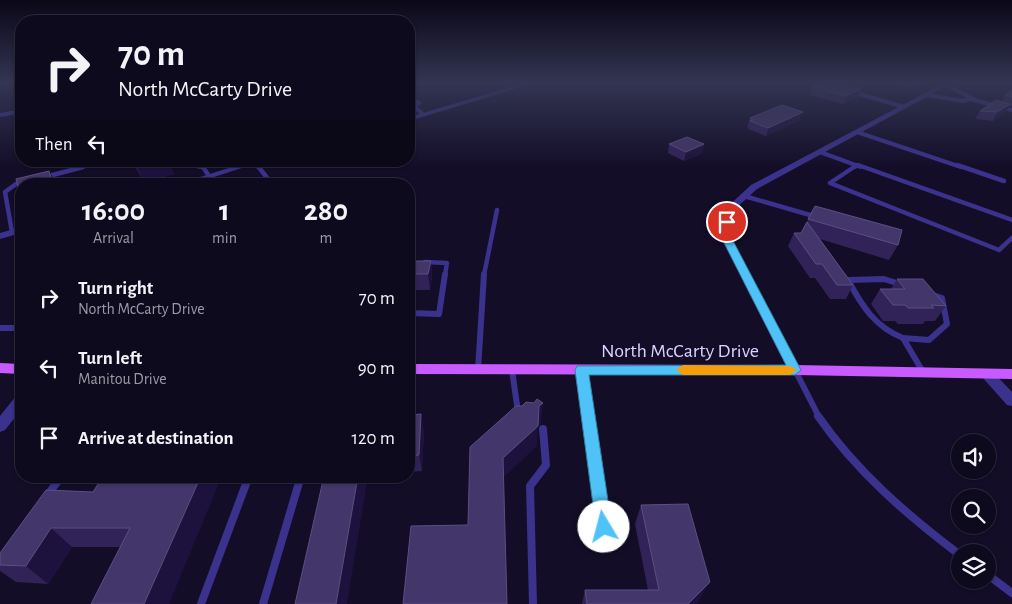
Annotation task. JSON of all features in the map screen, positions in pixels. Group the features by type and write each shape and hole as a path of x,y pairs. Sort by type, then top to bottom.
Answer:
{"main road":[{"path":"0,368 15,368"},
{"name":"North McCarty Drive","path":"415,370 795,370 1012,374"}],"street":[{"path":"0,115 15,111"},
{"path":"415,117 433,111"},
{"path":"795,370 725,235 729,210 754,187 898,111"},
{"path":"202,178 240,167"},
{"path":"0,236 15,232"},
{"path":"987,374 1012,401"},
{"path":"0,426 15,407"}],"lane":[{"path":"419,111 423,114"},
{"path":"858,132 1004,181"},
{"path":"820,152 1012,220"},
{"path":"857,165 830,183 999,250 1012,238"},
{"path":"40,178 83,167"},
{"path":"203,167 209,176"},
{"path":"260,167 268,178"},
{"path":"15,185 5,192 15,224"},
{"path":"744,196 826,220"},
{"path":"478,370 483,280 497,210"},
{"path":"415,313 439,314 447,263 418,262"},
{"path":"909,287 884,279 848,280 861,305 887,333 903,338 929,340 947,324 942,298 926,292"},
{"path":"0,328 15,328"},
{"path":"903,338 923,372"},
{"path":"512,370 517,411 523,415"},
{"path":"582,370 607,546"},
{"path":"795,370 818,417 858,466 932,534 951,548"},
{"path":"533,604 530,486 546,465 543,429"},
{"path":"42,505 56,483"},
{"path":"201,604 246,483"},
{"path":"263,604 299,483"},
{"path":"996,581 1012,593"}],"building":[{"path":"767,111 803,112 768,128 750,121 753,120 750,118"},
{"path":"687,137 704,144 686,152 669,144"},
{"path":"49,171 51,178 20,178"},
{"path":"815,206 902,230 898,245 808,219"},
{"path":"807,222 853,285 837,285 822,264 816,264 794,233 801,233"},
{"path":"415,261 431,261 428,274 415,274"},
{"path":"897,279 923,279 946,306 931,305 934,308 908,308 905,305 893,305 880,289 905,289"},
{"path":"537,399 543,403 539,406 538,426 503,458 507,604 403,604 411,526 468,525 470,447 516,406 522,406 526,402 534,403"},
{"path":"415,414 421,414 419,455 415,455"},
{"path":"99,483 198,483 144,604 91,604 130,528 51,528 26,566 0,565 0,553 46,490 93,492"},
{"path":"322,483 357,483 336,604 295,604"},
{"path":"688,504 710,582 688,604 587,604 585,590 659,590 641,505"}],"slow traffic":[{"path":"683,370 790,370"}],"route":[{"path":"604,527 582,370 795,370 725,235 727,222"}]}
